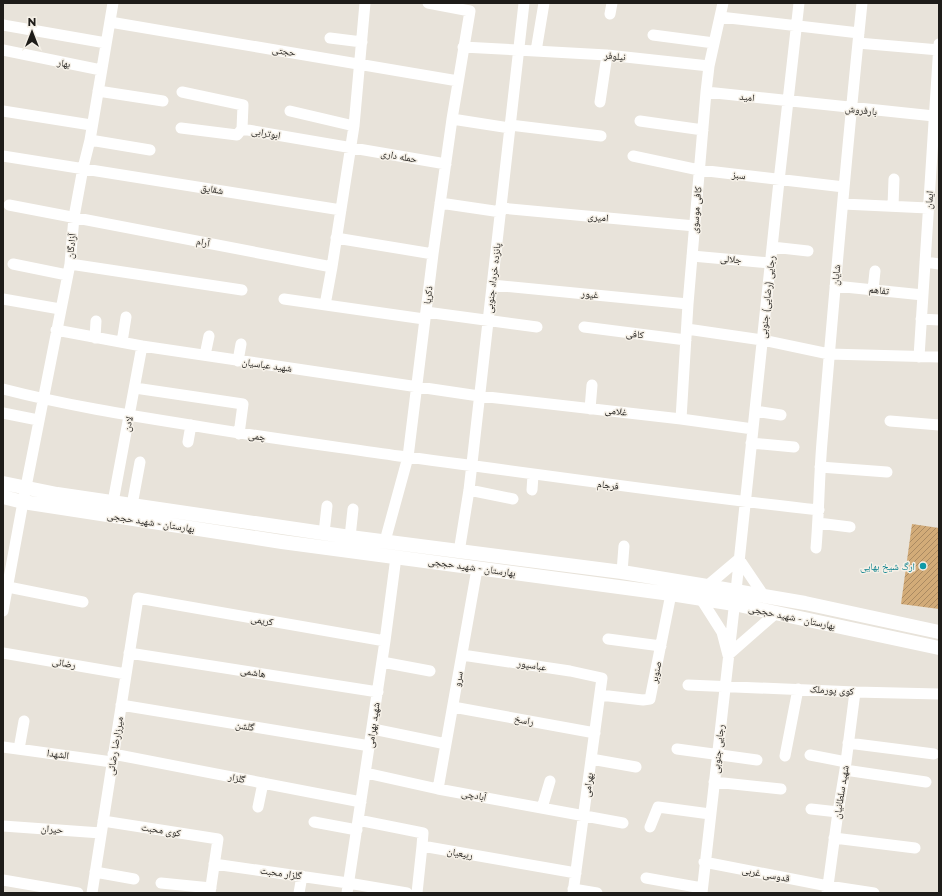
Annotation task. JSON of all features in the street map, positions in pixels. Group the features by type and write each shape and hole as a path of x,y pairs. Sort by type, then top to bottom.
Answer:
{"main road":[{"name":"بهارستان - شهید حججی","path":"3,483 24,495 282,542 396,557 459,559 622,572 701,599 764,596 805,603 939,632"},
{"name":"بهارستان - شهید حججی","path":"3,497 57,494 385,541 459,559 477,569 675,590 707,586 776,613 939,648"},
{"path":"802,619 797,613 797,610 801,604 805,603"}],"street":[{"name":"آزادگان","path":"3,611 8,587 8,561 24,495 68,269 74,216 90,140 91,125 113,3"},
{"path":"325,304 354,126 361,64 365,3"},
{"name":"ذکریا","path":"385,541 408,457 440,203 463,47 470,11 428,3"},
{"name":"پانزده خرداد جنوبی","path":"459,559 472,465 520,51 524,3"},
{"path":"536,52 544,3"},
{"name":"کافی موسوی","path":"681,419 688,304 706,92 709,66 723,3"},
{"name":"رجایی (رضایی) جنوبی","path":"735,598 799,3"},
{"name":"شایان","path":"816,548 820,467 829,354 862,3"},
{"path":"720,17 796,26 859,38 939,50"},
{"name":"حجتی","path":"110,22 458,81"},
{"path":"3,25 106,43"},
{"path":"653,35 714,43"},
{"path":"330,38 362,42"},
{"name":"ایمان","path":"919,357 928,208 934,190 939,44"},
{"path":"463,47 520,51"},
{"name":"بهار","path":"3,50 101,70"},
{"name":"نیلوفر","path":"520,51 607,55 709,66"},
{"path":"600,102 607,55"},
{"path":"98,91 163,101"},
{"name":"ابوترابی","path":"182,92 243,105 242,129 351,148"},
{"name":"امید","path":"706,92 788,102"},
{"name":"بارفروش","path":"788,102 852,109 936,111"},
{"path":"3,111 91,125"},
{"path":"290,111 354,126"},
{"path":"452,119 510,127 601,136"},
{"path":"640,121 703,130"},
{"path":"180,128 237,135 242,129"},
{"path":"90,140 150,150"},
{"name":"حمله داری","path":"351,148 446,164"},
{"name":"شقایق","path":"3,156 341,210"},
{"name":"سبز","path":"633,156 699,170 844,187"},
{"path":"893,206 894,179"},
{"name":"امیری","path":"440,203 501,210 695,226"},
{"path":"843,204 928,208"},
{"name":"آرام","path":"9,205 74,216 332,267"},
{"path":"336,238 433,254"},
{"path":"772,247 808,251"},
{"name":"جلالی","path":"692,256 770,262"},
{"path":"925,262 939,264"},
{"path":"12,264 68,269 242,290"},
{"path":"873,290 875,271"},
{"name":"غیور","path":"492,285 688,304"},
{"name":"تفاهم","path":"835,286 923,295"},
{"path":"284,298 325,304 537,327"},
{"path":"3,299 60,309"},
{"path":"122,342 126,317"},
{"path":"922,319 939,320"},
{"path":"95,338 96,321"},
{"name":"کافی","path":"584,327 762,340 829,354 939,357"},
{"name":"شهید عباسیان","path":"56,330 95,338 238,361 479,396"},
{"path":"205,355 210,336"},
{"path":"238,361 241,344"},
{"name":"لادن","path":"113,502 142,346"},
{"path":"590,409 592,385"},
{"path":"135,388 244,404 239,434"},
{"name":"چمی","path":"3,389 43,399 130,416 239,434 472,465"},
{"name":"غلامی","path":"479,396 681,419 753,429"},
{"path":"755,411 781,415"},
{"path":"3,413 38,420"},
{"path":"890,421 939,425"},
{"path":"188,442 190,425"},
{"path":"752,443 794,447"},
{"path":"132,505 140,462"},
{"name":"فرجام","path":"472,465 533,475 819,510"},
{"path":"820,467 887,472"},
{"path":"532,490 533,475"},
{"path":"469,490 513,499"},
{"path":"324,533 327,506"},
{"path":"350,537 353,509"},
{"path":"818,523 850,527"},
{"path":"622,572 624,546"},
{"name":"شهید بهرامی","path":"348,888 378,692 396,557"},
{"path":"707,586 739,559 764,596"},
{"name":"سرو","path":"438,789 477,569"},
{"path":"8,587 84,602"},
{"name":"صنوبر","path":"600,695 642,700 650,699 675,590"},
{"name":"کریمی","path":"138,598 385,641"},
{"name":"میرزارضا رضائی","path":"92,893 138,598"},
{"name":"رجایی جنوبی","path":"702,891 704,862 735,598"},
{"path":"701,599 722,632 728,655 776,613"},
{"path":"608,639 661,646"},
{"name":"رضائی","path":"3,653 126,674"},
{"name":"هاشمی","path":"129,653 378,692"},
{"name":"عباسپور","path":"462,655 570,671 602,678"},
{"path":"382,662 430,671"},
{"name":"بهرامی","path":"573,891 602,678"},
{"name":"کوی پورملک","path":"688,685 939,694"},
{"path":"785,756 798,689"},
{"name":"شهید سلطانیان","path":"827,890 846,766 855,692"},
{"name":"گلشن","path":"121,705 370,746"},
{"name":"راسخ","path":"453,707 595,733"},
{"path":"19,749 24,721"},
{"path":"372,729 446,744"},
{"path":"848,743 934,754"},
{"name":"الشهدا","path":"3,747 113,758"},
{"path":"677,750 757,760"},
{"path":"810,755 846,766 926,782"},
{"name":"گلزار","path":"113,758 263,783 361,802"},
{"path":"591,759 636,767"},
{"name":"آبادچی","path":"366,773 438,789 623,823"},
{"path":"542,808 550,781"},
{"path":"714,782 781,789"},
{"path":"258,807 263,783"},
{"path":"650,827 658,807 710,814"},
{"path":"811,809 838,812"},
{"name":"کوی محبت","path":"103,821 218,839 214,864"},
{"path":"314,822 358,825 423,833 417,893"},
{"name":"حیران","path":"3,826 101,833"},
{"path":"834,838 914,848"},
{"name":"ربیعیان","path":"422,846 576,873"},
{"name":"قدوسی غربی","path":"704,862 827,890 874,893"},
{"path":"161,883 210,891 214,864"},
{"name":"گلزار محبت","path":"214,864 302,876 348,888 407,893"},
{"path":"95,872 134,878"},
{"path":"299,893 302,876"},
{"path":"646,878 702,891"},
{"path":"3,880 78,893"},
{"path":"573,891 597,893"}],"building":[{"name":"ارگ شیخ بهایی","path":"912,524 939,528 939,609 901,604"}],"place":[{"name":"ارگ شیخ بهایی","path":"923,566"}]}
